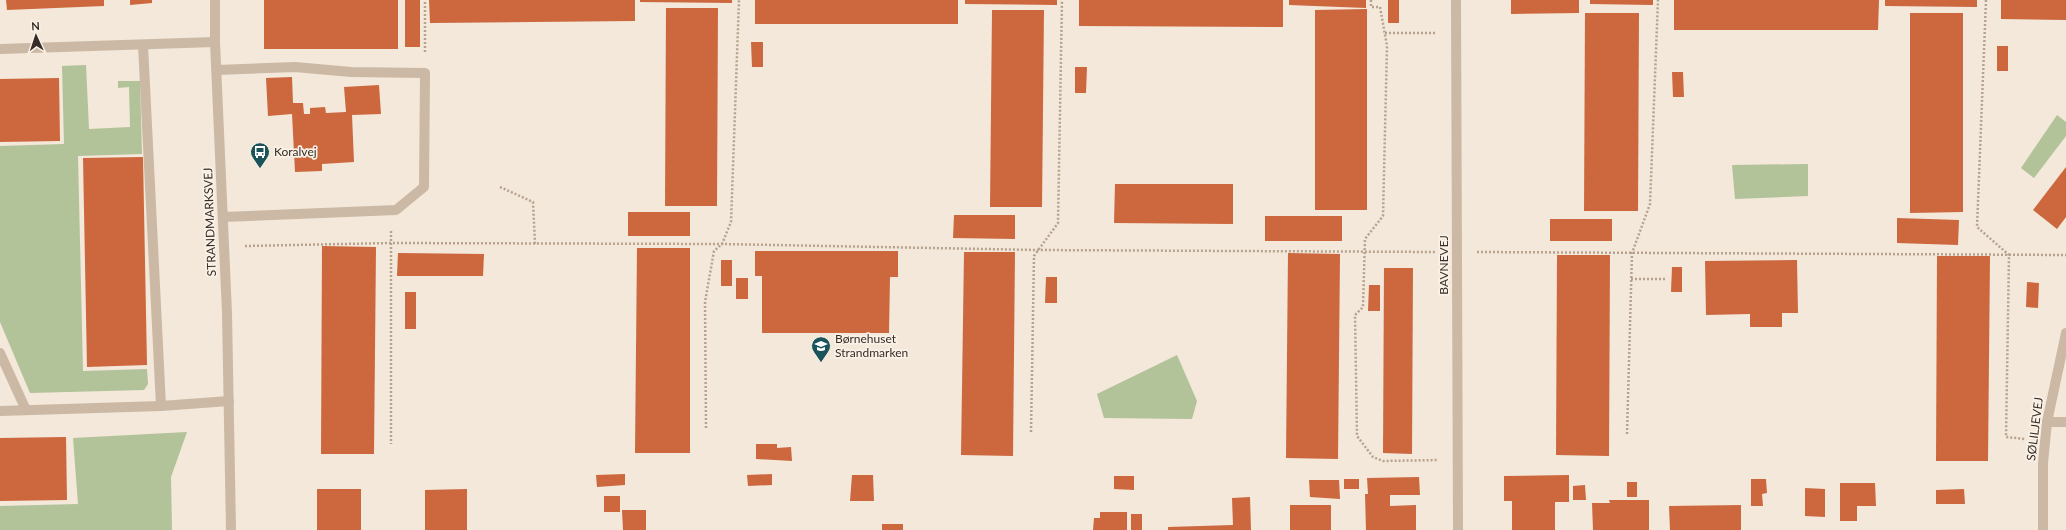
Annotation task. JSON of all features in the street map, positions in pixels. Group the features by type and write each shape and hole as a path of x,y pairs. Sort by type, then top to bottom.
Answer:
{"street":[{"name":"STRANDMARKSVEJ","path":"215,0 215,42 229,401 231,530"},
{"name":"BAVNEVEJ","path":"1456,0 1458,530"},
{"path":"0,49 215,42"},
{"path":"143,45 161,406"},
{"path":"217,70 294,67 351,72 425,73 424,187 396,210 223,217"},
{"name":"SØLILJEVEJ","path":"2043,530 2046,422 2066,333"},
{"path":"0,353 26,410"},
{"path":"0,411 161,406 229,401"},
{"path":"2046,422 2066,422"}],"path":[{"path":"425,0 425,73"},
{"path":"706,428 705,302 714,251 722,244 731,222 739,0"},
{"path":"1031,432 1034,256 1058,223 1062,0"},
{"path":"1371,0 1371,7 1380,7 1387,46 1383,216 1365,239 1363,307 1355,316 1357,436 1373,457 1383,461 1457,460"},
{"path":"1627,434 1632,253 1650,204 1658,0"},
{"path":"1986,0 1977,227 2009,255 2006,437 2045,441"},
{"path":"1385,33 1456,33"},
{"path":"500,187 533,202 535,244"},
{"path":"391,444 392,210"},
{"path":"224,246 391,243 722,244 1037,250 2066,255"},
{"path":"1631,280 1666,279"}],"green space":[{"path":"86,65 89,129 130,127 129,87 118,88 118,81 140,81 142,154 78,156 83,371 147,369 148,384 144,390 30,393 0,322 0,146 64,144 62,66"},
{"path":"2057,115 2066,122 2066,136 2034,178 2021,168"},
{"path":"1808,164 1808,196 1735,199 1732,165"},
{"path":"1177,355 1197,401 1192,419 1104,418 1097,394"},
{"path":"187,432 171,477 172,530 0,530 0,506 78,504 73,438"}],"building":[{"path":"6,0 104,0 104,6 7,10"},
{"path":"130,0 152,0 152,3 130,5"},
{"path":"264,0 398,0 398,49 264,49"},
{"path":"405,0 420,0 420,47 405,47"},
{"path":"429,0 635,0 635,21 430,23"},
{"path":"640,0 732,0 732,3 640,2"},
{"path":"755,0 958,0 958,24 755,24"},
{"path":"965,0 1057,0 1057,5 965,4"},
{"path":"1079,0 1283,0 1283,27 1079,26"},
{"path":"1289,0 1366,0 1366,8 1289,5"},
{"path":"1388,0 1399,0 1399,23 1388,23"},
{"path":"1511,0 1579,0 1579,13 1511,14"},
{"path":"1590,0 1653,0 1653,5 1590,4"},
{"path":"1674,0 1879,0 1878,30 1674,30"},
{"path":"1885,0 1977,0 1977,7 1885,6"},
{"path":"2001,0 2066,0 2066,20 2001,19"},
{"path":"666,8 718,8 717,206 665,206"},
{"path":"1367,9 1367,210 1315,210 1315,10"},
{"path":"992,10 1044,10 1042,207 990,207"},
{"path":"1585,13 1639,13 1638,211 1584,211"},
{"path":"1910,13 1963,13 1963,212 1910,213"},
{"path":"751,42 763,42 763,67 752,67"},
{"path":"1997,46 2008,46 2008,71 1997,71"},
{"path":"1075,67 1087,67 1086,93 1075,93"},
{"path":"1672,72 1683,72 1684,97 1673,97"},
{"path":"292,77 293,103 303,103 304,114 310,114 310,108 325,107 326,113 346,112 344,87 379,85 381,114 352,115 354,162 322,164 322,171 295,172 292,114 268,116 266,78"},
{"path":"59,78 60,141 0,142 0,79"},
{"path":"143,157 147,365 87,367 83,158"},
{"path":"2066,167 2066,217 2057,229 2033,210"},
{"path":"1115,184 1233,184 1233,224 1114,223"},
{"path":"628,212 690,212 690,236 628,236"},
{"path":"954,215 1015,215 1015,239 953,238"},
{"path":"1265,216 1342,216 1342,241 1265,241"},
{"path":"1897,218 1959,220 1958,245 1897,243"},
{"path":"1550,219 1612,219 1612,241 1550,241"},
{"path":"322,246 376,247 374,454 321,454"},
{"path":"637,248 690,248 690,453 635,453"},
{"path":"755,251 898,251 898,277 890,277 889,333 762,333 762,276 755,276"},
{"path":"964,252 1015,252 1013,456 961,455"},
{"path":"398,253 484,254 483,276 397,276"},
{"path":"1288,253 1340,254 1338,459 1286,458"},
{"path":"1557,255 1610,255 1609,456 1556,455"},
{"path":"1937,256 1990,256 1988,461 1936,461"},
{"path":"721,260 732,260 732,286 721,286"},
{"path":"1797,260 1798,313 1782,313 1782,327 1750,327 1750,314 1706,315 1705,261"},
{"path":"1672,267 1682,267 1682,292 1671,292"},
{"path":"1384,268 1413,268 1412,454 1383,453"},
{"path":"1046,277 1057,277 1057,303 1045,303"},
{"path":"736,278 748,278 748,299 736,299"},
{"path":"2027,282 2039,283 2038,308 2026,307"},
{"path":"1369,285 1380,285 1380,311 1368,311"},
{"path":"405,292 416,292 416,329 405,329"},
{"path":"66,437 67,500 0,501 0,438"},
{"path":"756,444 777,444 777,448 791,447 792,461 756,459"},
{"path":"625,474 625,485 597,487 596,475"},
{"path":"772,474 772,485 748,486 747,475"},
{"path":"852,475 873,475 874,501 850,501"},
{"path":"1569,475 1569,502 1555,502 1555,530 1512,530 1512,501 1504,501 1504,476"},
{"path":"1114,476 1134,476 1134,490 1114,489"},
{"path":"1419,477 1420,495 1390,495 1390,506 1416,505 1416,530 1366,530 1365,494 1368,494 1367,478"},
{"path":"1344,479 1359,479 1359,489 1344,489"},
{"path":"1751,479 1766,479 1767,493 1762,494 1763,506 1751,506"},
{"path":"1309,480 1339,480 1340,499 1310,497"},
{"path":"1627,482 1637,482 1637,497 1627,497"},
{"path":"1840,483 1875,483 1876,506 1857,506 1857,521 1840,521"},
{"path":"1585,485 1586,500 1573,500 1573,486"},
{"path":"1805,488 1825,489 1825,517 1805,516"},
{"path":"317,489 361,489 361,530 317,530"},
{"path":"467,489 467,530 425,530 425,490"},
{"path":"1964,489 1965,504 1936,504 1936,490"},
{"path":"604,496 620,496 620,512 604,512"},
{"path":"1250,497 1251,530 1168,530 1168,527 1233,525 1232,498"},
{"path":"1609,500 1649,500 1649,530 1593,530 1592,503 1610,503"},
{"path":"1290,505 1331,505 1331,530 1290,530"},
{"path":"1741,505 1741,530 1670,530 1669,506"},
{"path":"622,510 646,510 646,530 623,530"},
{"path":"1100,512 1127,512 1127,530 1093,530 1094,518 1100,518"},
{"path":"1131,514 1142,514 1142,530 1131,530"},
{"path":"882,524 903,524 903,530 882,530"}],"place":[{"name":"Koralvej","path":"260,169"},
{"name":"Børnehuset Strandmarken","path":"821,363"}]}
